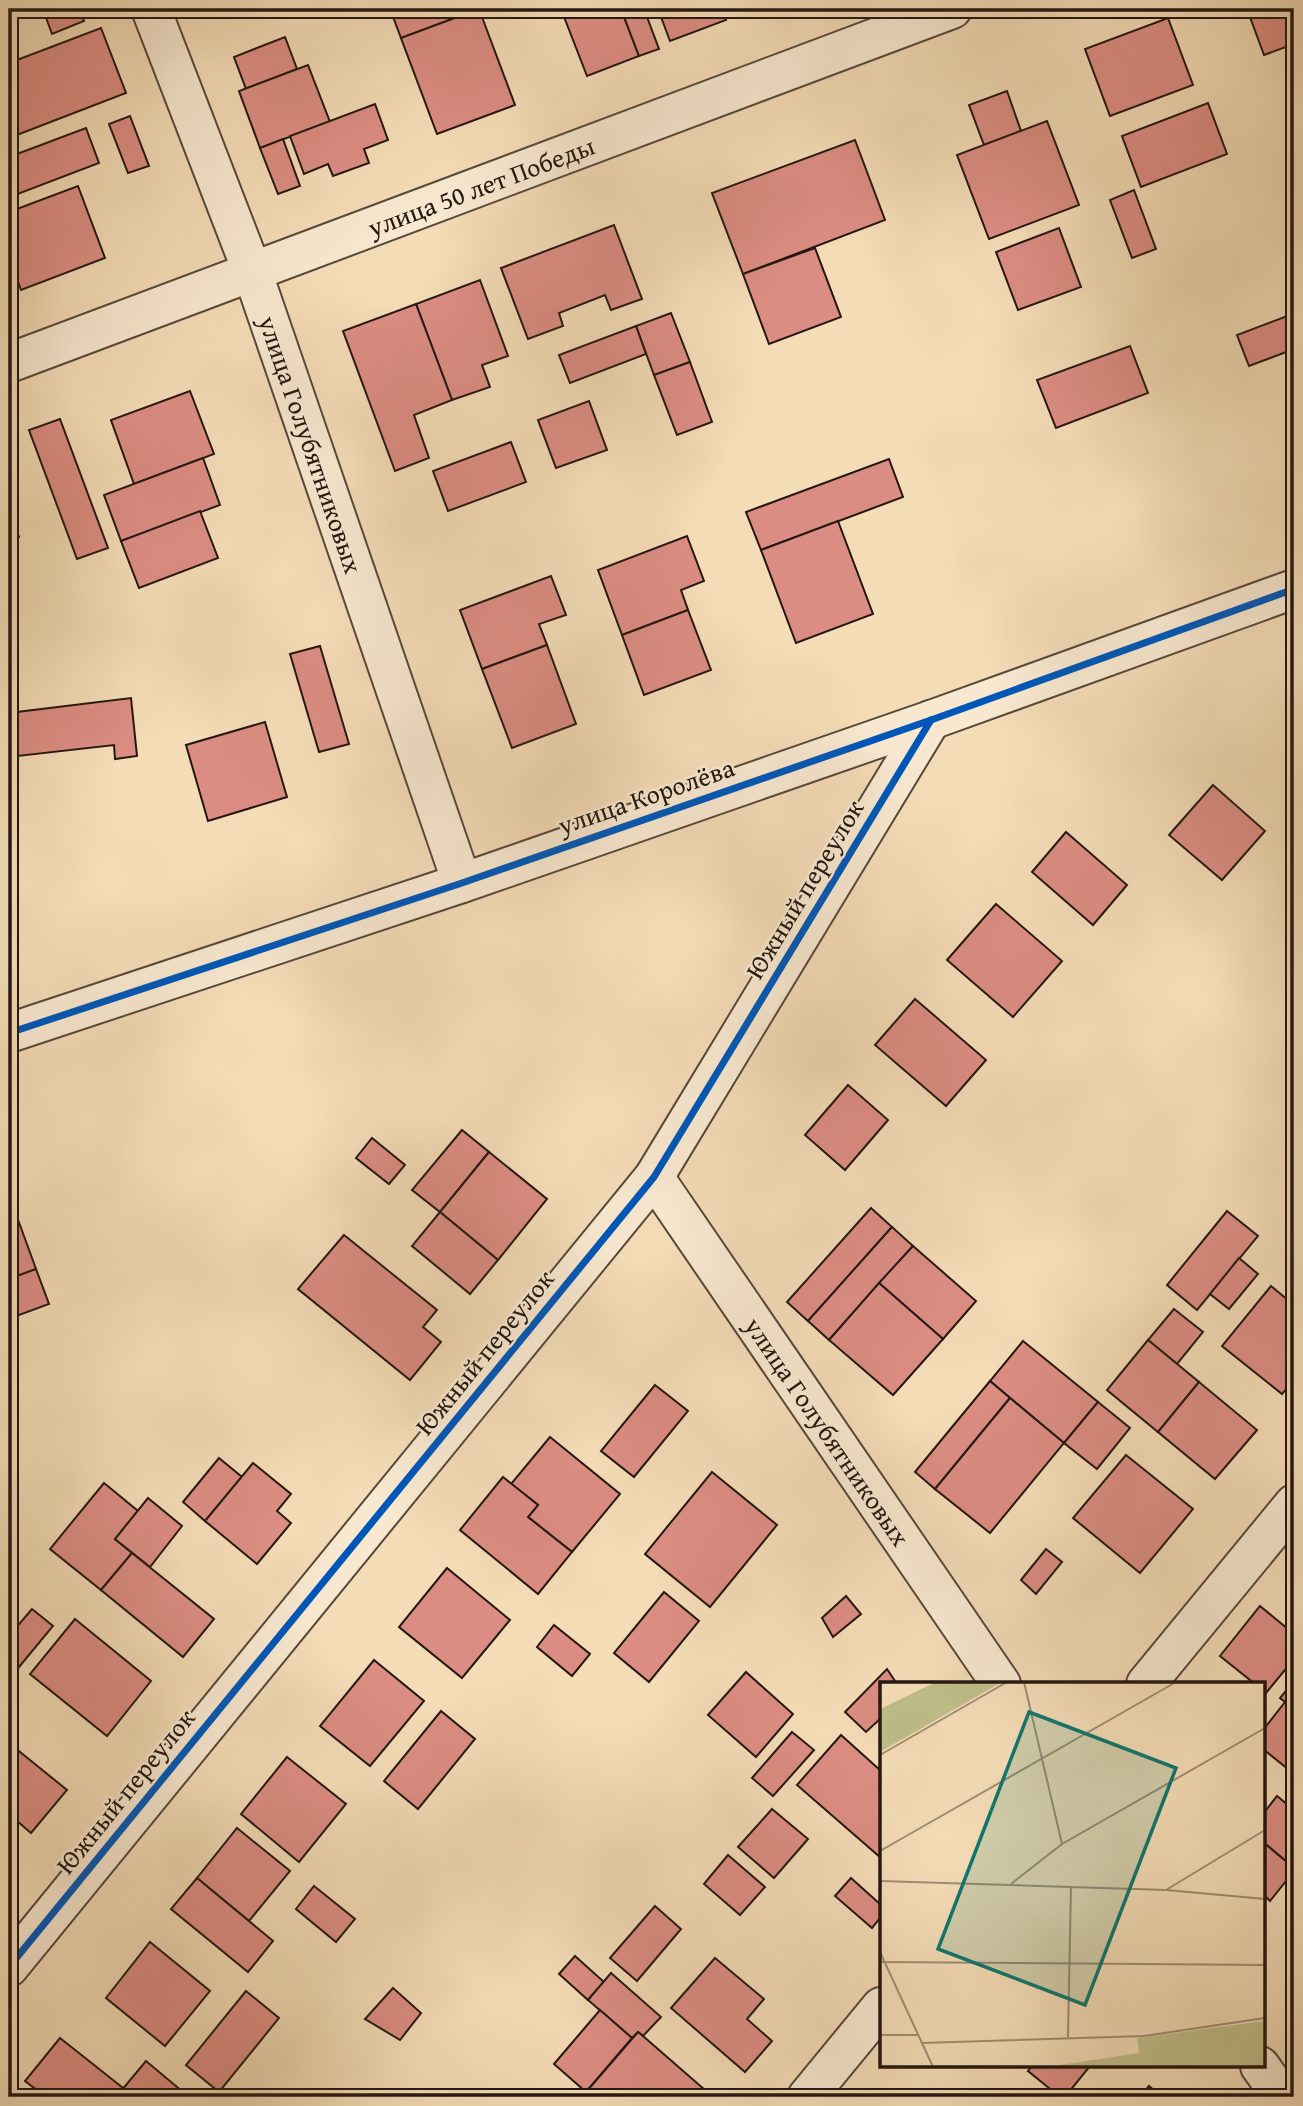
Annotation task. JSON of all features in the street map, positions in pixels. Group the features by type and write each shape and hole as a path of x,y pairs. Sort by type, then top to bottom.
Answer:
{"street":[{"name":"улица Голубятниковых","path":"151,9 252,271 462,883"},
{"name":"улица 50 лет Победы","path":"9,363 952,9"},
{"name":"улица Королёва","path":"9,1033 462,883 931,720 1294,589"},
{"name":"Южный переулок","path":"9,1967 654,1177 931,720"},
{"name":"улица Голубятниковых","path":"654,1177 1000,1682"},
{"path":"1148,1682 1294,1504"},
{"path":"807,2097 880,2008"},
{"path":"1262,2068 1282,2097"}],"building":[{"path":"43,9 79,9 84,21 52,34"},
{"path":"406,9 479,9 401,38 392,14"},
{"path":"479,9 515,105 437,134 401,38"},
{"path":"561,9 621,9 639,56 587,76"},
{"path":"621,9 644,9 659,49 639,56"},
{"path":"658,9 722,9 726,20 670,41"},
{"path":"1247,9 1294,9 1294,44 1264,55"},
{"path":"1168,18 1193,85 1110,116 1085,49"},
{"path":"101,28 126,93 9,138 9,63"},
{"path":"285,37 297,69 246,89 234,57"},
{"path":"308,65 330,122 260,148 239,91"},
{"path":"1007,91 1021,131 984,145 969,105"},
{"path":"1208,103 1227,154 1141,187 1122,136"},
{"path":"375,104 388,140 364,149 369,163 333,176 328,164 304,174 290,136"},
{"path":"130,116 149,166 128,173 109,124"},
{"path":"1047,121 1079,205 989,239 957,155"},
{"path":"1294,127 1294,149 1287,129"},
{"path":"86,128 99,163 15,195 9,178 9,157"},
{"path":"283,139 300,186 278,194 260,148"},
{"path":"855,140 885,220 743,274 712,193"},
{"path":"78,186 105,258 21,290 9,257 9,212"},
{"path":"1134,190 1156,249 1132,258 1110,200"},
{"path":"614,225 642,299 611,310 605,295 559,313 563,326 528,339 501,268"},
{"path":"1059,228 1081,287 1018,310 996,252"},
{"path":"815,248 841,317 769,344 743,274"},
{"path":"480,280 508,356 482,365 490,387 452,400 416,304"},
{"path":"416,304 452,400 414,415 429,458 395,471 343,331"},
{"path":"671,313 690,362 654,375 636,326"},
{"path":"1290,315 1294,326 1294,349 1249,366 1237,335"},
{"path":"636,326 646,354 570,383 559,355"},
{"path":"1130,346 1148,393 1056,428 1037,380"},
{"path":"690,362 712,422 677,435 654,375"},
{"path":"190,391 214,454 134,484 111,420"},
{"path":"589,401 607,450 556,468 538,420"},
{"path":"60,419 108,548 77,559 29,430"},
{"path":"511,442 526,482 448,511 433,471"},
{"path":"203,458 220,505 121,541 104,495"},
{"path":"889,459 903,497 761,550 746,512"},
{"path":"9,511 19,537 9,541"},
{"path":"200,511 218,558 139,588 121,541"},
{"path":"838,521 873,614 796,643 761,550"},
{"path":"687,536 704,581 681,590 688,610 622,635 598,570"},
{"path":"551,576 566,615 539,624 547,645 482,669 460,610"},
{"path":"688,610 711,670 644,695 622,635"},
{"path":"547,645 576,724 512,748 482,669"},
{"path":"320,646 349,744 319,752 290,654"},
{"path":"131,698 137,756 115,759 114,745 9,757 9,713"},
{"path":"265,722 287,797 208,821 186,745"},
{"path":"1213,785 1265,831 1222,880 1169,835"},
{"path":"1066,832 1127,885 1093,925 1032,872"},
{"path":"9,840 15,874 9,875"},
{"path":"996,904 1062,961 1013,1017 947,960"},
{"path":"915,999 986,1060 946,1106 875,1045"},
{"path":"848,1085 888,1120 845,1170 805,1135"},
{"path":"462,1130 489,1152 440,1212 412,1190"},
{"path":"372,1138 405,1165 389,1184 356,1158"},
{"path":"489,1152 547,1199 498,1260 440,1212"},
{"path":"13,1206 36,1269 9,1279 9,1208"},
{"path":"871,1208 892,1227 808,1321 787,1302"},
{"path":"1227,1211 1258,1236 1197,1310 1167,1285"},
{"path":"440,1212 498,1260 470,1294 412,1246"},
{"path":"892,1227 913,1246 829,1340 808,1321"},
{"path":"344,1235 437,1310 423,1327 441,1342 410,1380 298,1289"},
{"path":"913,1246 976,1301 943,1339 879,1283"},
{"path":"1239,1258 1258,1274 1229,1309 1210,1294"},
{"path":"36,1269 49,1304 11,1318 9,1279"},
{"path":"879,1283 943,1339 893,1395 829,1340"},
{"path":"1271,1286 1294,1305 1294,1379 1282,1394 1222,1346"},
{"path":"1174,1309 1203,1332 1177,1364 1148,1340"},
{"path":"1148,1340 1199,1382 1158,1432 1107,1390"},
{"path":"1023,1341 1098,1402 1064,1443 990,1381"},
{"path":"990,1381 1010,1398 935,1489 915,1472"},
{"path":"1199,1382 1257,1430 1215,1479 1158,1432"},
{"path":"655,1385 688,1411 634,1477 601,1451"},
{"path":"1010,1398 1064,1443 990,1533 935,1489"},
{"path":"1098,1402 1130,1428 1097,1469 1064,1443"},
{"path":"550,1437 620,1494 572,1552 528,1517 538,1505 511,1484"},
{"path":"1126,1455 1193,1509 1140,1573 1073,1518"},
{"path":"219,1458 242,1477 205,1521 183,1502"},
{"path":"253,1463 291,1494 277,1511 291,1523 257,1564 205,1521"},
{"path":"712,1472 777,1525 710,1607 645,1554"},
{"path":"503,1477 538,1505 528,1517 572,1552 538,1594 460,1530"},
{"path":"104,1483 138,1511 115,1539 132,1553 101,1590 50,1549"},
{"path":"148,1498 182,1526 150,1567 115,1539"},
{"path":"1046,1549 1062,1562 1036,1594 1021,1580"},
{"path":"132,1553 214,1619 183,1657 101,1590"},
{"path":"447,1568 510,1620 462,1678 399,1627"},
{"path":"664,1592 699,1621 649,1682 614,1653"},
{"path":"846,1596 861,1614 833,1637 822,1618"},
{"path":"1260,1606 1294,1634 1294,1659 1266,1693 1264,1682 1252,1682 1220,1656"},
{"path":"32,1609 53,1626 19,1667 9,1659 9,1624 15,1629"},
{"path":"75,1619 151,1681 107,1736 30,1674"},
{"path":"554,1625 590,1654 572,1676 537,1647"},
{"path":"374,1660 424,1701 370,1766 320,1726"},
{"path":"887,1669 896,1682 880,1682 880,1719 866,1732 845,1712"},
{"path":"746,1672 793,1714 756,1757 708,1715"},
{"path":"1294,1681 1294,1774 1264,1750 1264,1729 1285,1702 1280,1698"},
{"path":"441,1711 475,1739 418,1809 384,1781"},
{"path":"792,1732 814,1750 773,1796 752,1778"},
{"path":"841,1735 880,1770 880,1857 797,1785"},
{"path":"9,1743 67,1790 31,1833 9,1814"},
{"path":"287,1757 346,1804 299,1862 241,1814"},
{"path":"1277,1796 1294,1810 1294,1868 1264,1843 1264,1813"},
{"path":"772,1809 808,1839 774,1878 738,1847"},
{"path":"237,1828 290,1871 249,1921 197,1878"},
{"path":"1264,1843 1294,1868 1270,1901 1264,1895"},
{"path":"728,1855 765,1887 740,1915 704,1884"},
{"path":"197,1878 273,1941 248,1972 171,1909"},
{"path":"851,1878 880,1904 880,1918 872,1928 835,1896"},
{"path":"314,1886 355,1919 336,1942 296,1909"},
{"path":"655,1906 681,1929 637,1981 610,1958"},
{"path":"150,1942 210,1991 165,2046 106,1998"},
{"path":"575,1956 604,1982 588,2000 559,1974"},
{"path":"715,1958 764,1999 747,2019 772,2041 745,2072 671,2008"},
{"path":"611,1973 661,2017 643,2036 638,2032 632,2038 588,2000"},
{"path":"393,1988 421,2013 400,2040 365,2019"},
{"path":"246,1991 279,2018 219,2092 186,2065"},
{"path":"600,2010 632,2038 586,2092 554,2064"},
{"path":"638,2032 713,2097 593,2097 586,2092"},
{"path":"60,2038 123,2088 116,2097 46,2097 25,2081"},
{"path":"146,2061 189,2097 116,2097"},
{"path":"1030,2068 1088,2068 1065,2097 1060,2097 1028,2071"},
{"path":"1149,2086 1162,2097 1140,2097"}],"cycle path":[{"path":"9,1033 462,883 931,720 1294,589"},
{"path":"9,1967 654,1177 931,720"}]}
